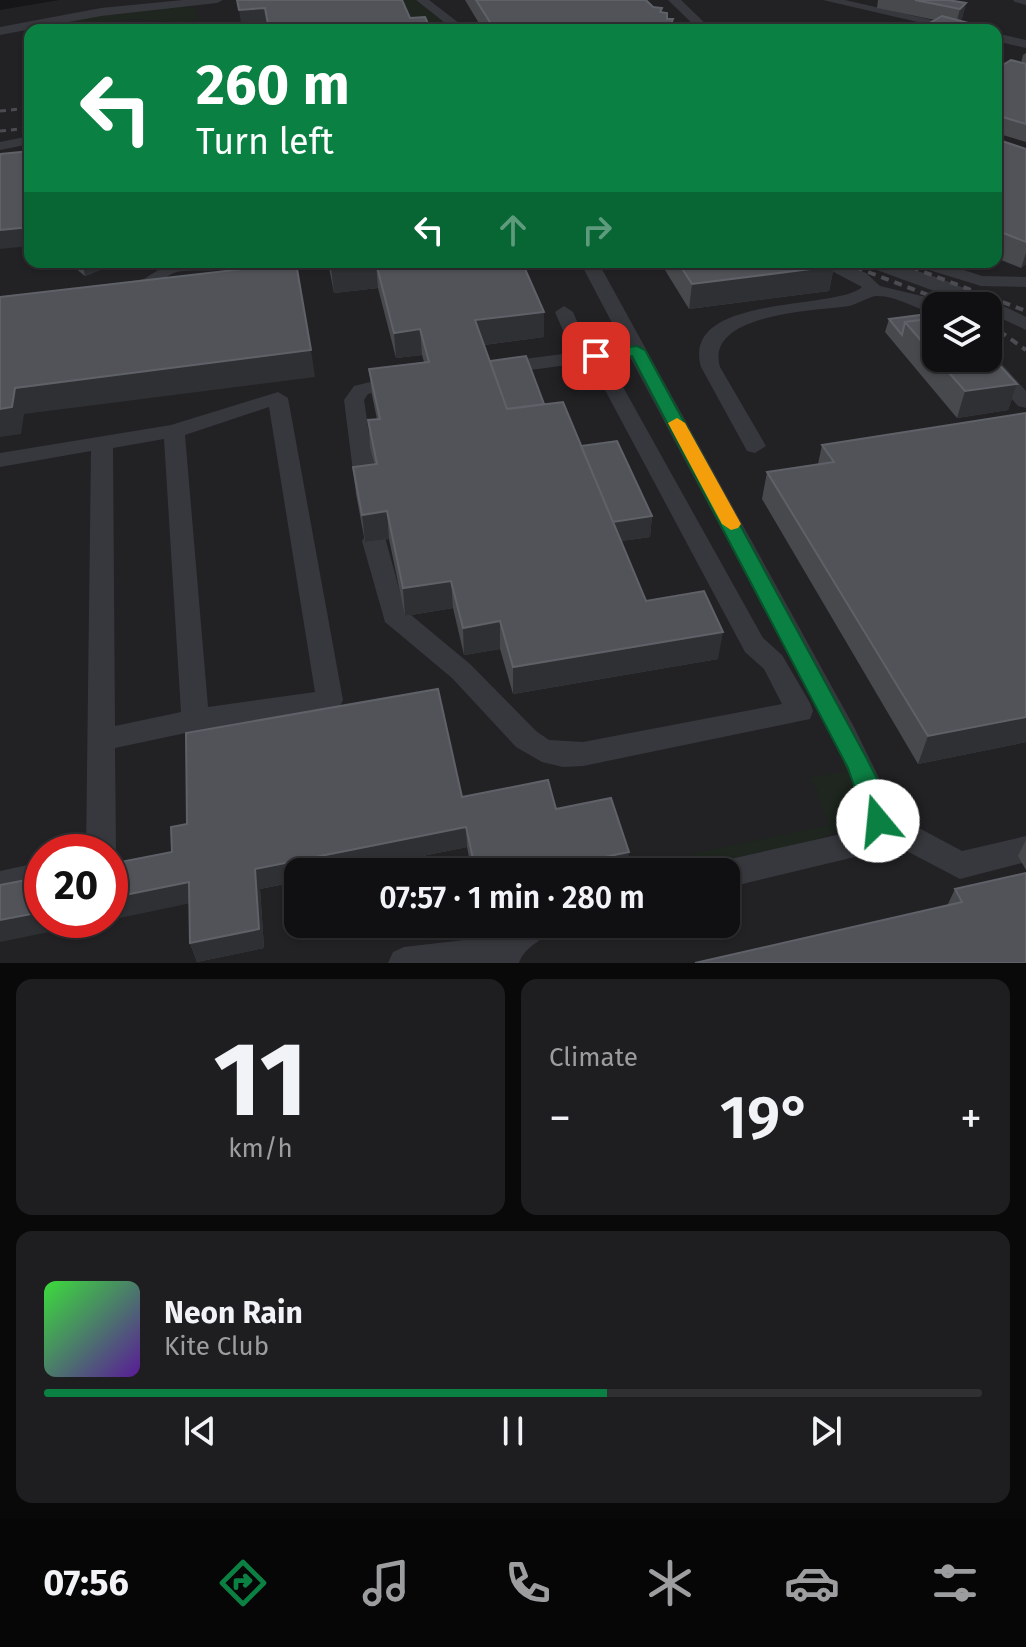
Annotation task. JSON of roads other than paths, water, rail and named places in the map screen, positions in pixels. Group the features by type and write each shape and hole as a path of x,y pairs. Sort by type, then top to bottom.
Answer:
{"street":[{"path":"36,24 112,11 217,0"},
{"path":"422,0 454,24"},
{"path":"657,0 675,19"},
{"path":"674,0 700,24"},
{"path":"829,0 941,24"},
{"path":"1019,0 1026,2"},
{"path":"879,22 917,24"},
{"path":"0,31 24,26"},
{"path":"18,27 24,31"},
{"path":"1002,40 1026,46"},
{"path":"0,146 24,141"},
{"path":"103,290 149,284 162,268"},
{"path":"592,268 859,766 875,804 878,821"},
{"path":"838,268 870,283 871,289"},
{"path":"888,268 979,301 1026,324"},
{"path":"941,268 981,281 1026,282"},
{"path":"755,446 711,368 710,345 720,331 752,316 851,300 871,289 922,302"},
{"path":"564,312 575,338 634,345"},
{"path":"484,370 596,356 634,345"},
{"path":"374,541 394,615 461,671 526,739 542,750 563,755 601,751 800,711 773,662 754,645 596,356"},
{"path":"998,372 1025,402"},
{"path":"366,487 354,400 361,390 413,379"},
{"path":"0,460 174,431 278,398 330,700 195,720 101,740"},
{"path":"174,431 195,720"},
{"path":"101,834 102,445"},
{"path":"878,821 960,865 1026,849"},
{"path":"740,871 859,843 878,821"},
{"path":"0,885 24,880"},
{"path":"404,963 505,956 514,938"}],"railway":[{"path":"0,111 24,109"},
{"path":"0,131 24,129"},
{"path":"858,268 922,293"},
{"path":"914,268 1026,311"},
{"path":"1002,333 1026,350"}]}
